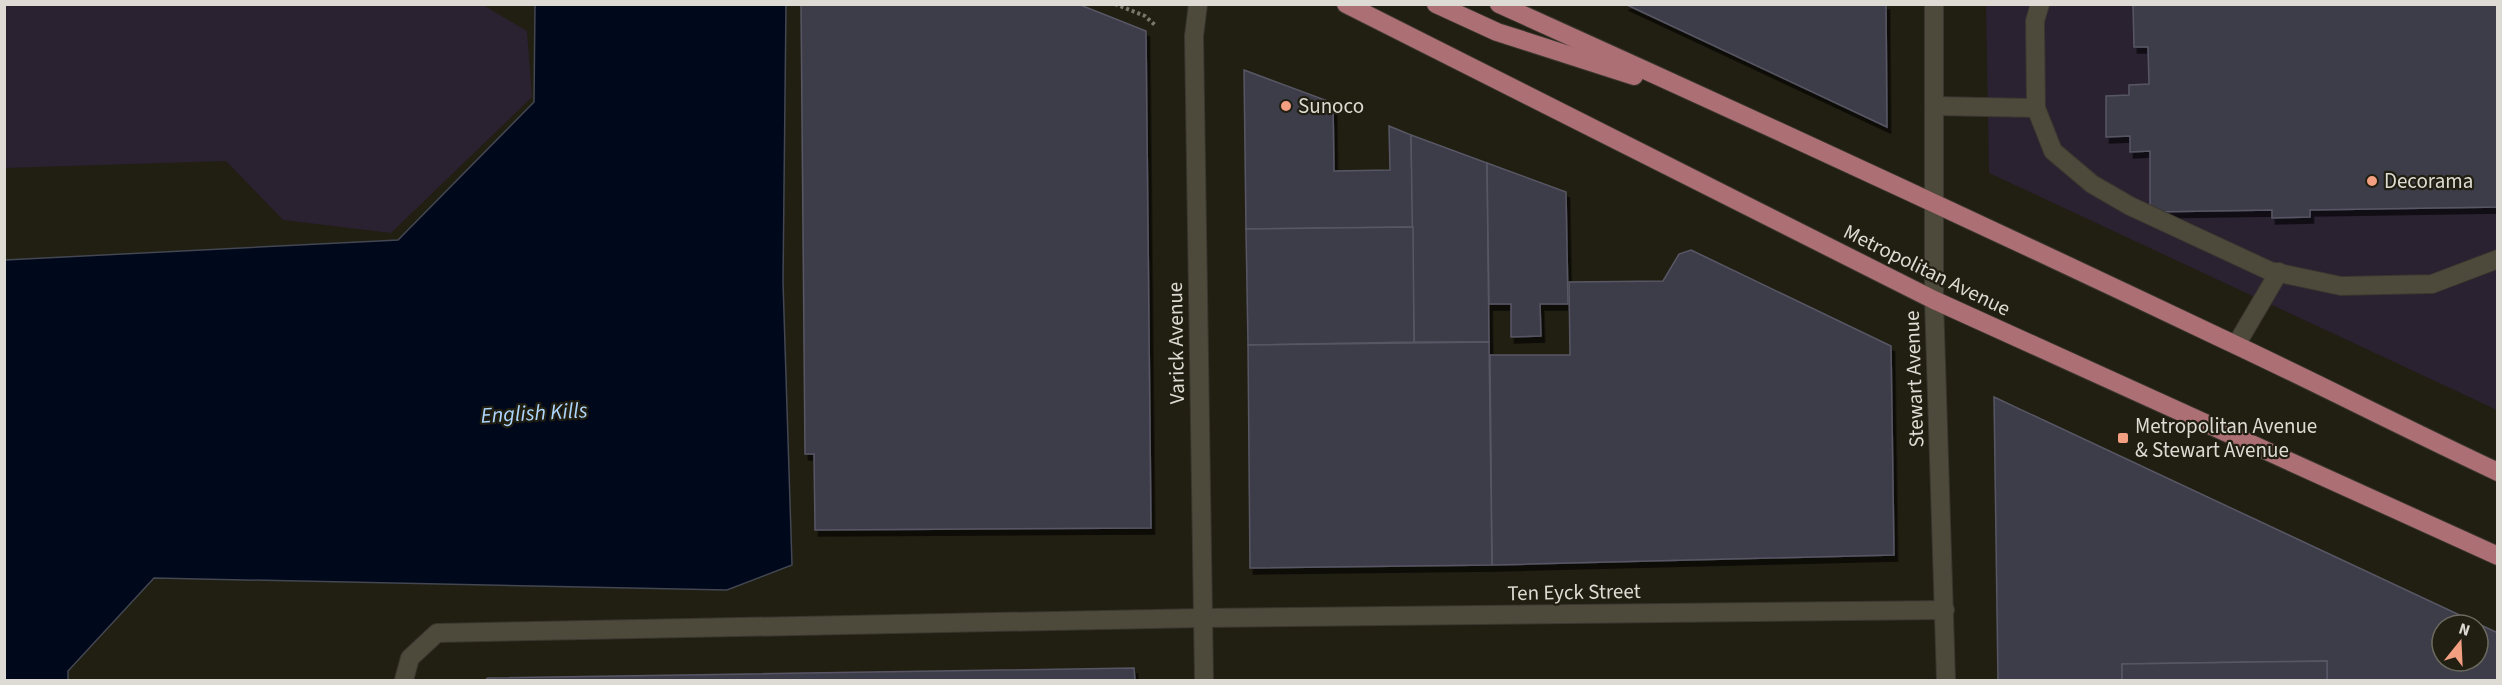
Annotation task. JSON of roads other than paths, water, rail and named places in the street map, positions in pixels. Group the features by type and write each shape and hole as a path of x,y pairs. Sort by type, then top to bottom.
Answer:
{"main road":[{"name":"Metropolitan Avenue","path":"1346,4 1934,300 2498,556"},
{"path":"1436,4 1497,32 1719,103"},
{"path":"1498,4 1719,103 1935,204 2236,345 2498,472"}],"street":[{"name":"Varick Avenue","path":"1198,4 1194,36 1204,681"},
{"name":"Stewart Avenue","path":"1934,4 1934,300 1946,681"},
{"path":"2040,4 2035,21 2036,108 2053,151 2092,184 2141,211 2270,271 2341,286 2432,284 2498,259"},
{"path":"1934,106 2036,108"},
{"path":"2236,345 2279,272"},
{"name":"Ten Eyck Street","path":"404,681 410,658 437,633 1203,618 1945,610"}],"water":[{"name":"English Kills","path":"535,5 786,5 783,282 792,565 727,590 154,578 68,671 68,680 5,680 5,260 398,240 534,102"}],"place":[{"name":"Sunoco","path":"1286,106"},
{"name":"Decorama","path":"2372,181"},
{"name":"Metropolitan Avenue & Stewart Avenue","path":"2123,438"}]}
